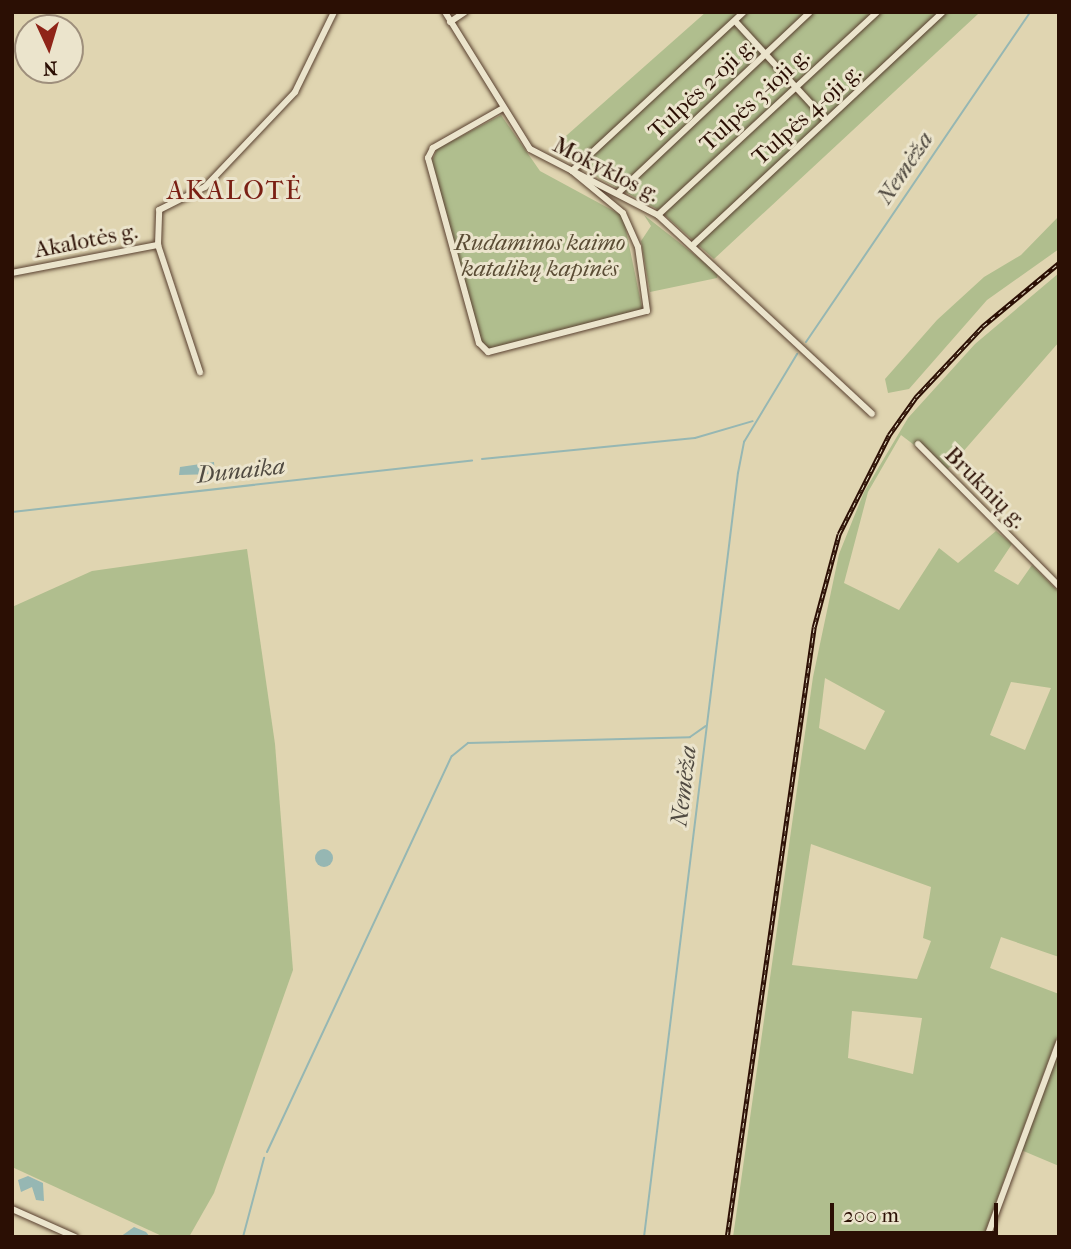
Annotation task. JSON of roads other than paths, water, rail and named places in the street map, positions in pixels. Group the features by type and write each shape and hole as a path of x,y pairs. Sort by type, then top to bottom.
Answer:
{"street":[{"path":"158,245 156,215 162,205 205,187 299,86 334,12"},
{"name":"Mokyklos g.","path":"445,12 530,149 619,192 658,215 694,244 872,414"},
{"path":"450,22 465,12"},
{"path":"503,108 433,148 429,158 483,351 645,314 638,247 623,213 572,171 744,12"},
{"name":"Tulpės 2-oji g.","path":"619,192 810,12"},
{"name":"Tulpės 3-ioji g.","path":"658,215 877,12"},
{"name":"Tulpės 4-oji g.","path":"694,244 943,12"},
{"path":"735,21 826,120"},
{"path":"623,213 636,202"},
{"name":"Akalotės g.","path":"12,273 158,245 200,372"},
{"name":"Bruknių g.","path":"918,444 1059,586"},
{"path":"1050,578 1059,570"},
{"path":"987,1237 1059,1042"},
{"path":"12,1209 75,1237"}],"water":[{"path":"214,462 215,474 179,475 180,467"},
{"path":"320,849 328,849 333,858 331,865 320,867 315,862 315,854"},
{"path":"28,1176 43,1183 44,1201 36,1200 32,1187 21,1192 18,1180"},
{"path":"134,1227 146,1232 150,1237 120,1237"}],"waterway":[{"name":"Nemėža","path":"806,342 1030,12"},
{"name":"Nemėža","path":"644,1237 738,473 744,442 797,354"},
{"name":"Dunaika","path":"482,459 695,438 753,421"},
{"name":"Dunaika","path":"12,512 472,460"},
{"path":"267,1152 452,756 468,743 690,737 706,726"},
{"path":"243,1237 264,1158"}],"railway":[{"path":"727,1237 814,627 839,534 889,435 916,397 983,326 1059,263"}],"district":[{"name":"AKALOTĖ","path":"235,191"}],"park label":[{"name":"Rudaminos kaimo katalikų kapinės","path":"540,256"}]}
